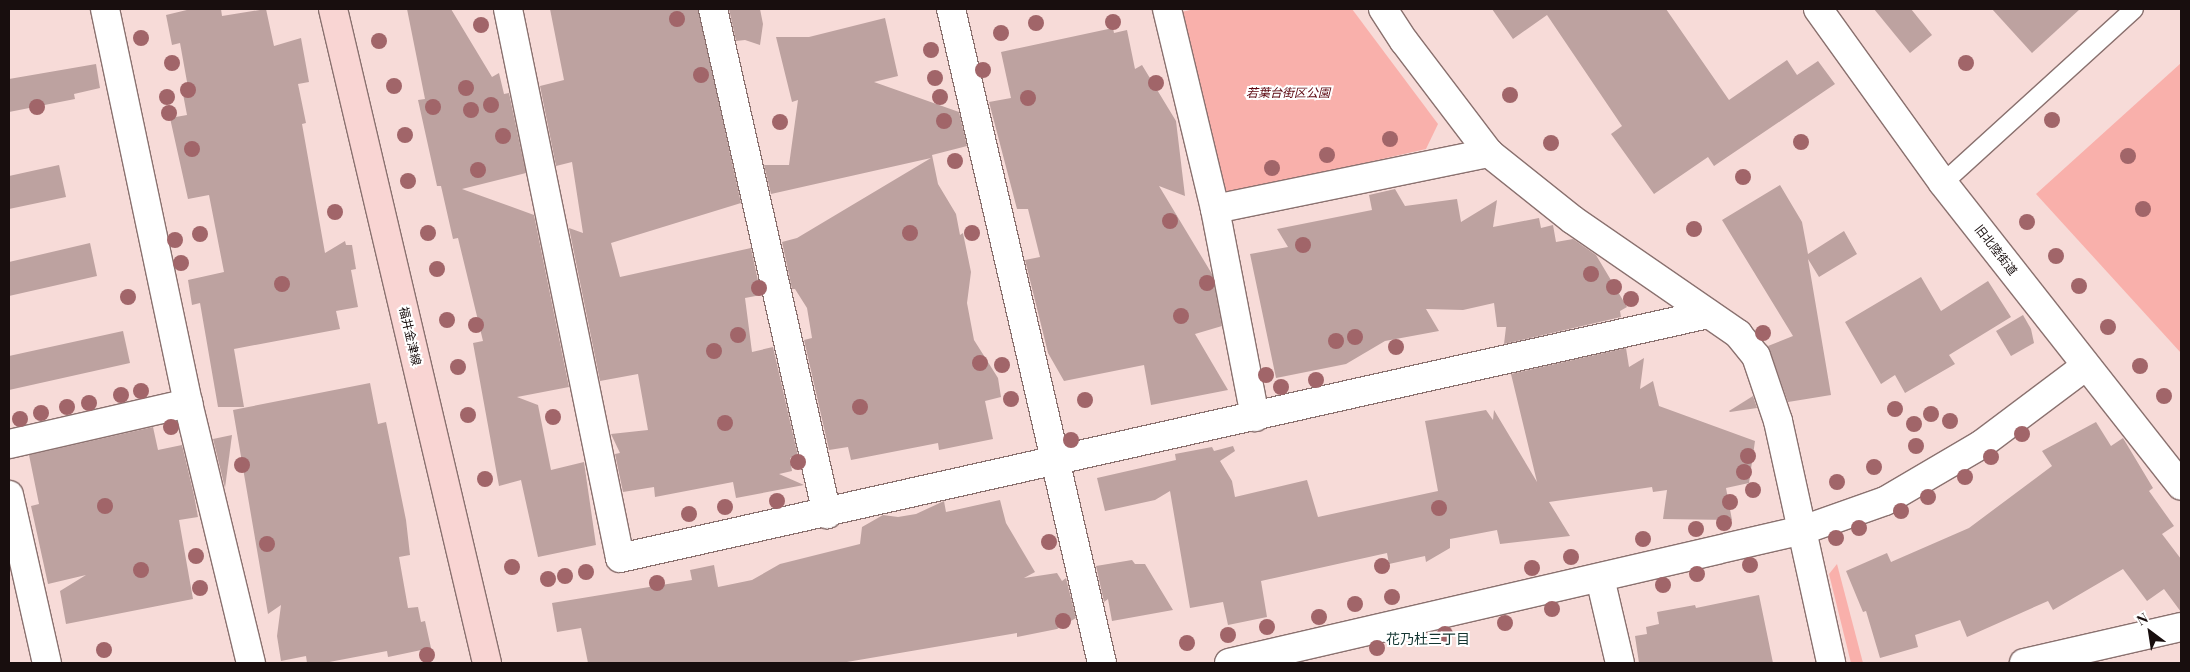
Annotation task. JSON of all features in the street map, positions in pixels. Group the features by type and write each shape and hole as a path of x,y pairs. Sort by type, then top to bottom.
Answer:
{"main road":[{"name":"福井金津線","path":"333,9 487,663"}],"street":[{"path":"105,9 188,403 251,663"},
{"path":"508,9 620,558 826,514 1708,314"},
{"path":"713,9 826,514"},
{"path":"951,9 1058,460 1102,663"},
{"path":"1167,9 1215,209 1255,417"},
{"path":"1384,9 1404,42 1490,152 1573,220 1738,334 1756,356 1778,421 1831,663"},
{"name":"旧北陸街道","path":"1818,9 1943,183 2181,485"},
{"path":"1215,209 1490,152"},
{"path":"1229,663 1803,530 1885,501 1982,444 2086,366"},
{"path":"9,444 188,403"},
{"path":"9,495 47,663"},
{"path":"1600,578 1620,663"},
{"path":"2024,663 2181,628"}],"lane":[{"path":"1943,183 2134,9"}],"green space":[{"name":"若葉台街区公園","path":"1195,9 1352,9 1438,124 1426,149 1224,195 1181,12"},
{"path":"2181,63 2181,353 2036,194"},
{"path":"1837,564 1863,663 1851,663 1829,574"}],"building":[{"path":"191,9 221,9 222,16 266,9 274,46 301,38 309,82 298,84 306,123 302,124 325,253 345,241 346,245 352,245 356,269 351,270 358,307 336,311 340,329 234,349 244,407 218,407 200,303 192,305 188,280 224,272 209,195 188,199 170,118 187,115 183,94 189,93 180,43 172,45 166,15"},
{"path":"407,9 451,9 492,77 499,73 504,94 509,93 526,173 462,189 534,215 569,387 517,397 538,405 551,470 584,462 596,545 538,557 521,480 499,486 473,343 483,341 458,238 453,239 441,186 437,186 418,100 425,99"},
{"path":"550,9 698,9 741,203 611,243 620,277 751,248 761,295 745,298 752,352 773,347 798,456 790,458 792,471 779,474 804,485 736,498 733,482 655,497 654,487 623,492 615,454 620,453 611,434 648,430 638,374 600,381 569,228 583,233 572,162 556,166 540,86 564,80"},
{"path":"729,9 760,9 763,24 760,45 745,40 736,41"},
{"path":"1492,9 1666,9 1729,100 1787,60 1797,75 1818,61 1835,84 1714,166 1708,157 1654,194 1611,134 1622,126 1547,15 1513,39"},
{"path":"1874,9 1911,9 1932,35 1910,53"},
{"path":"1992,9 2080,9 2032,53"},
{"path":"885,18 898,76 874,82 959,112 967,146 932,155 938,184 956,214 960,235 963,233 971,272 967,303 974,340 998,378 1001,397 985,401 993,439 939,450 938,443 851,460 848,447 829,450 804,340 812,338 807,308 795,289 792,289 782,242 797,238 931,158 771,194 764,165 789,165 798,100 792,102 776,37 809,37"},
{"path":"1113,28 1114,33 1127,30 1135,69 1142,65 1176,121 1185,196 1159,186 1212,274 1222,326 1195,334 1228,390 1151,405 1144,365 1064,381 1048,353 1025,260 1040,257 1028,209 1017,209 989,102 1011,98 1001,52"},
{"path":"96,64 100,88 74,94 75,99 9,112 9,79"},
{"path":"59,165 66,197 9,209 9,176"},
{"path":"1780,185 1802,222 1808,254 1844,231 1857,254 1819,277 1808,259 1831,395 1788,402 1768,346 1793,336 1722,220"},
{"path":"1395,189 1405,206 1457,199 1461,222 1497,200 1493,227 1539,218 1541,228 1553,225 1556,242 1573,239 1596,255 1627,307 1620,311 1621,317 1504,344 1506,327 1497,327 1494,303 1463,310 1426,309 1439,331 1385,341 1346,364 1276,378 1250,254 1288,247 1277,229 1372,210 1369,195"},
{"path":"90,243 97,276 9,296 9,262"},
{"path":"1921,277 1941,311 1988,281 2011,317 1949,355 1955,364 1905,393 1895,375 1881,384 1845,322"},
{"path":"2023,315 2031,329 2034,343 2011,356 1996,331"},
{"path":"123,331 130,363 9,390 9,356"},
{"path":"1626,348 1629,367 1644,358 1640,389 1653,381 1659,406 1755,441 1749,483 1726,488 1732,520 1663,519 1667,490 1653,492 1652,487 1549,502 1570,536 1500,544 1497,530 1450,539 1450,548 1426,562 1425,556 1389,564 1387,553 1261,581 1267,617 1228,625 1223,602 1190,608 1170,491 1155,500 1105,511 1097,478 1176,460 1175,454 1212,447 1214,451 1233,446 1235,451 1220,461 1232,481 1235,497 1307,480 1318,517 1438,491 1425,421 1486,410 1493,420 1494,410 1537,482 1511,374"},
{"path":"370,383 378,424 386,422 406,520 410,555 399,557 408,608 418,607 421,622 425,621 431,648 388,657 387,651 324,663 307,663 306,656 281,661 277,636 281,605 268,614 233,410"},
{"path":"1753,396 1757,408 1729,411"},
{"path":"2096,422 2111,446 2123,438 2153,488 2149,491 2174,526 2162,534 2181,559 2181,612 2164,589 2147,601 2123,569 2053,610 2048,601 1967,637 1960,620 1915,635 1918,647 1880,658 1866,611 1863,612 1846,571 1887,553 1891,562 1969,528 2052,466 2042,451"},
{"path":"153,427 158,450 182,445 194,495 198,517 179,520 193,599 66,624 60,591 86,575 48,584 31,506 39,504 29,455"},
{"path":"232,435 225,488 213,439"},
{"path":"1000,500 1006,523 1035,572 1024,578 1057,573 1062,581 1066,578 1076,618 1057,629 1017,637 1017,633 841,663 588,663 581,628 557,632 552,603 692,580 690,570 714,565 718,587 752,580 780,564 860,544 862,527 883,515 898,517 916,514 944,501 946,512"},
{"path":"1132,560 1135,564 1145,564 1173,610 1112,621 1108,599 1104,602 1096,566"},
{"path":"1759,595 1773,663 1639,663 1635,636 1647,634 1646,627 1659,624 1657,612 1695,605 1696,608"}],"district":[{"name":"花乃杜三丁目","path":"1428,639"}]}
